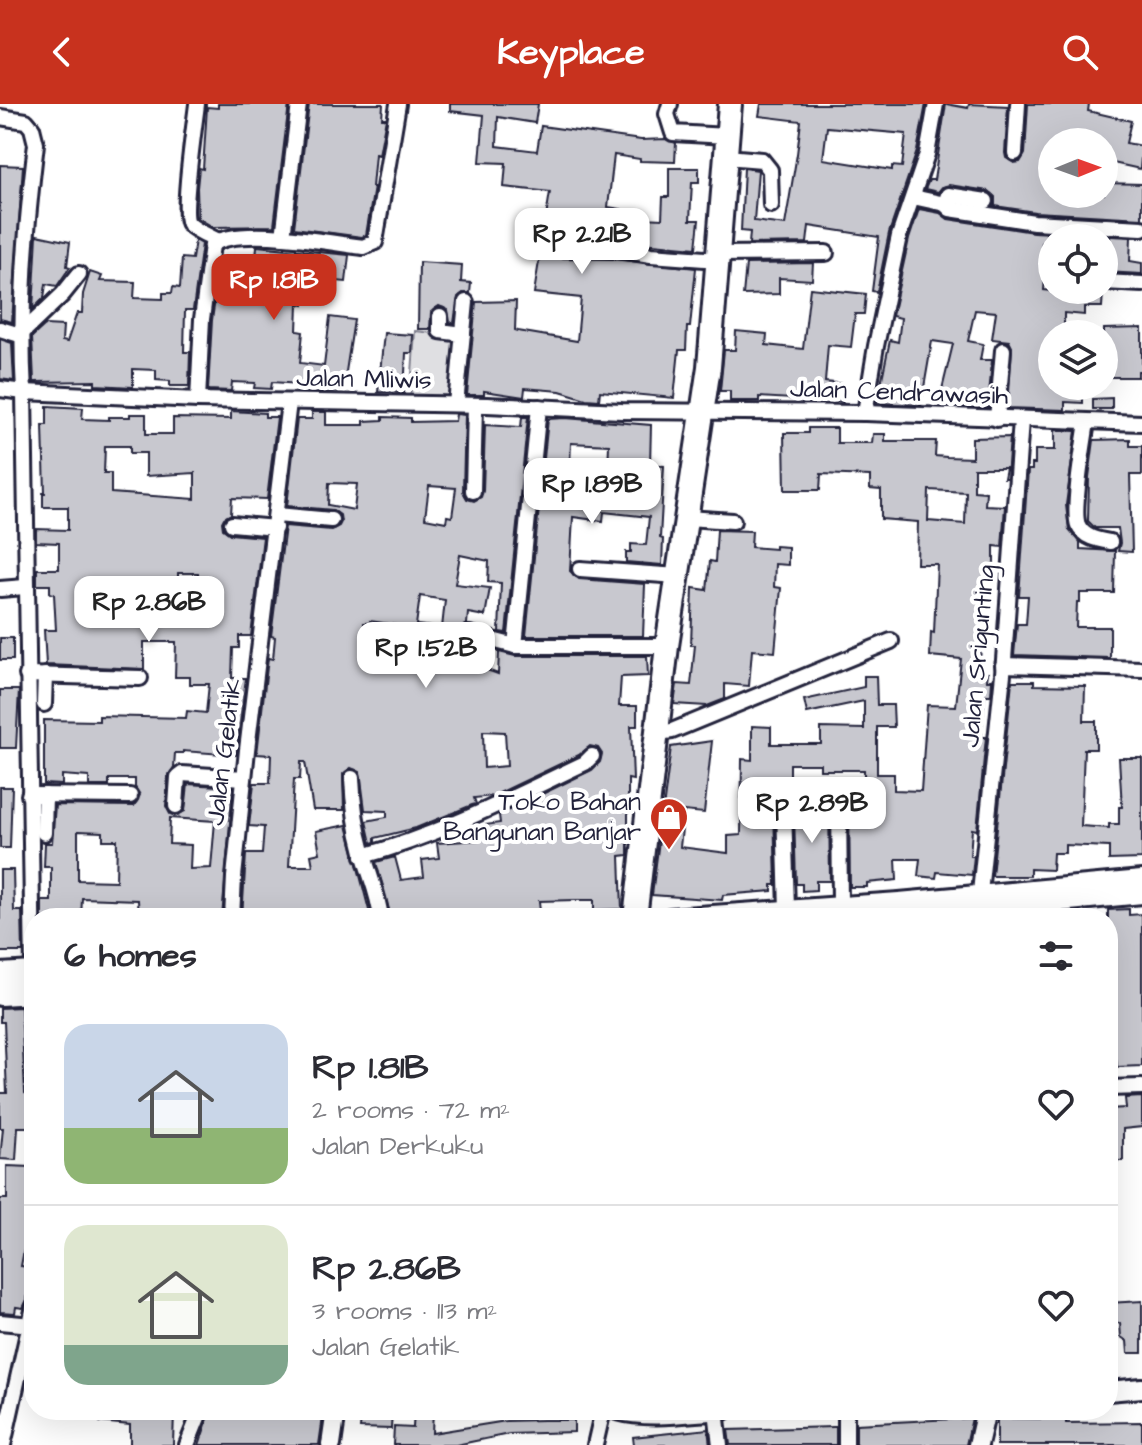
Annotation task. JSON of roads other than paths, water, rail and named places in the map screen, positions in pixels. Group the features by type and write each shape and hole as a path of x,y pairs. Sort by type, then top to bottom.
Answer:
{"highway":[{"path":"636,908 667,646 715,317 730,104"},
{"path":"0,975 24,974"},
{"path":"0,994 24,993"}],"main road":[{"path":"934,908 1101,891 1142,880"},
{"path":"1101,891 1142,894"},
{"path":"814,908 859,908"},
{"path":"1118,1390 1142,1388"},
{"path":"331,1445 335,1420"},
{"path":"978,1445 984,1420"}],"street":[{"path":"197,104 187,220 191,226 217,240"},
{"path":"283,237 299,104"},
{"path":"198,400 202,319 212,245 217,240 240,236 283,237 363,247 375,242 398,104"},
{"path":"670,104 667,114 673,133 762,160 770,170 771,205"},
{"path":"865,413 899,236 927,154 936,104"},
{"path":"1015,153 1018,104"},
{"path":"0,117 26,121 32,128 36,144 22,277 20,335 24,392 32,908"},
{"path":"945,204 948,195 986,201"},
{"path":"913,197 945,204 950,209 1034,222 1142,228"},
{"path":"562,248 613,249 675,258 826,253"},
{"path":"20,335 63,294 79,274"},
{"path":"1118,283 1142,284"},
{"path":"456,404 466,302"},
{"path":"440,316 440,331 463,334"},
{"path":"0,329 20,335"},
{"path":"997,419 1003,350"},
{"name":"Jalan Mliwis","path":"0,389 198,400 703,411"},
{"name":"Jalan Gelatik","path":"233,908 244,778 289,402"},
{"path":"473,491 475,405"},
{"path":"515,646 539,407"},
{"name":"Jalan Cendrawasih","path":"703,411 865,413 1142,423"},
{"name":"Jalan Srigunting","path":"979,903 1003,669 1021,420"},
{"path":"1087,422 1077,506 1078,524 1091,539 1110,542"},
{"path":"687,518 733,521"},
{"path":"232,524 331,520"},
{"path":"580,569 678,576"},
{"path":"0,589 25,587"},
{"path":"469,634 515,646 667,646"},
{"path":"658,733 672,731 891,641"},
{"path":"1003,669 1142,669"},
{"path":"27,675 140,678"},
{"path":"44,704 45,675"},
{"path":"363,856 420,837 585,763 592,756"},
{"path":"176,806 178,777 182,774 244,778"},
{"path":"352,778 354,815 380,908"},
{"path":"787,908 784,808 818,786 839,795 840,906"},
{"path":"29,795 130,796"},
{"path":"44,833 45,795"},
{"path":"1118,1088 1142,1087"},
{"path":"0,1322 24,1324"},
{"path":"3,1445 24,1358"},
{"path":"187,1445 197,1420"},
{"path":"595,1445 601,1420"},
{"path":"717,1420 720,1445"},
{"path":"846,1420 846,1445"}],"place":[{"name":"Toko Bahan Bangunan Banjar","path":"669,851"}]}
